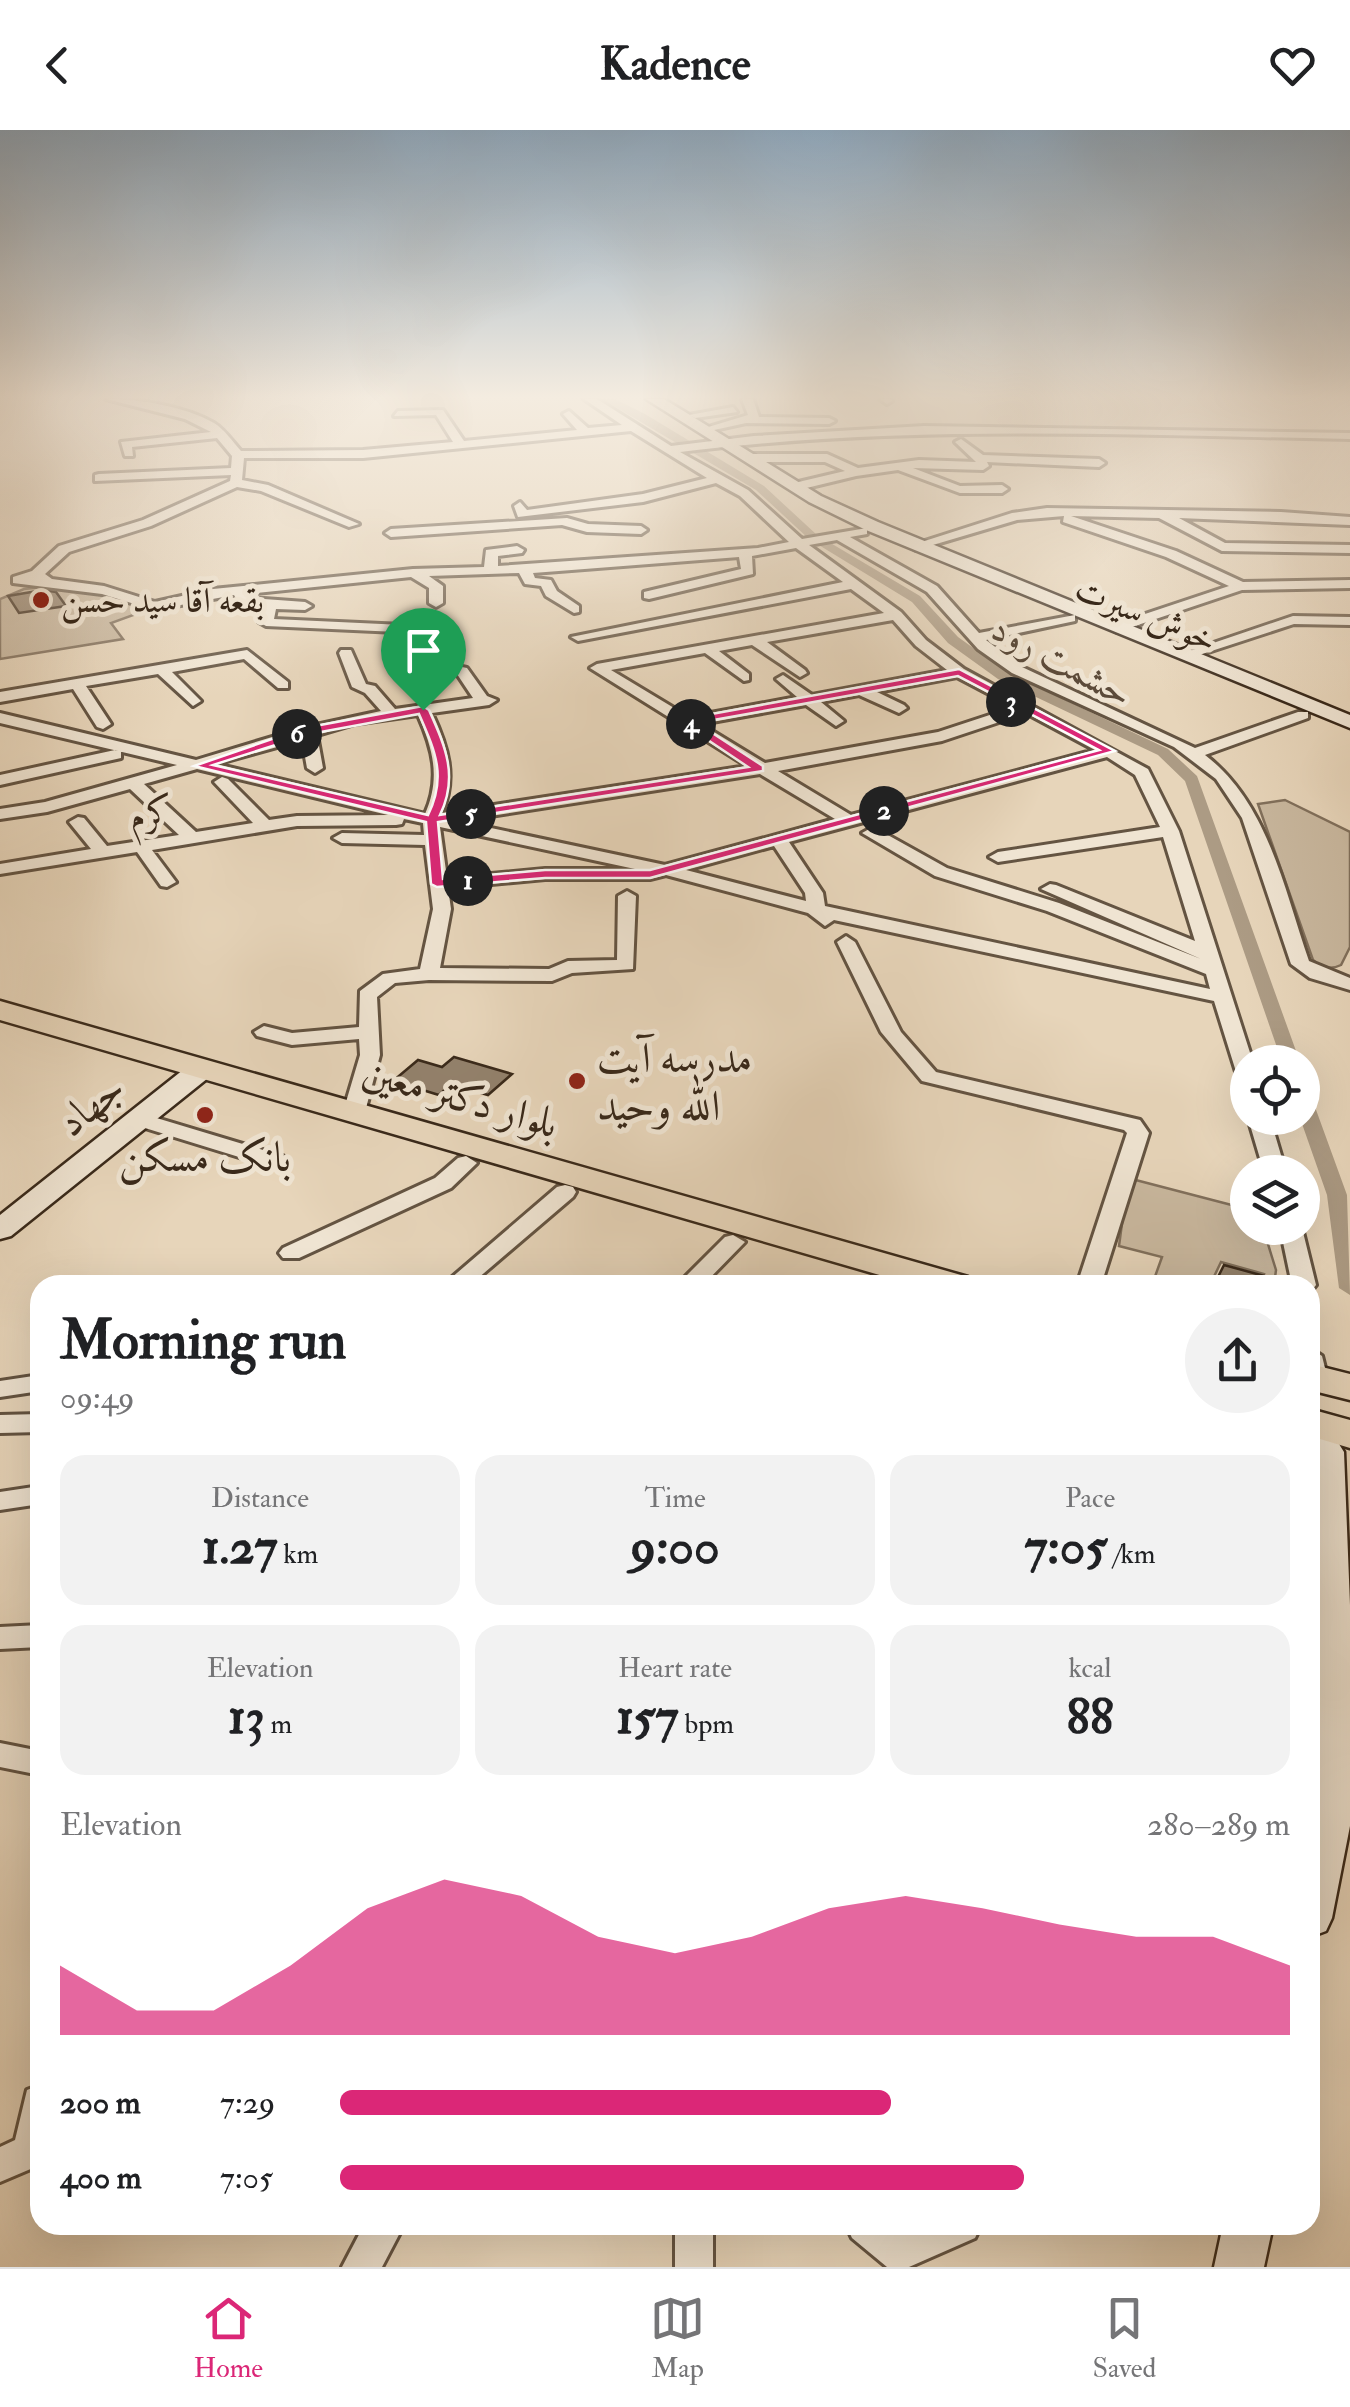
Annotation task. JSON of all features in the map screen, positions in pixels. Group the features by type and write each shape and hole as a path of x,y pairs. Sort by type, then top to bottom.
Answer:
{"main road":[{"name":"خوش سیرت","path":"815,499 815,504 862,531 1350,734"},
{"name":"خوش سیرت","path":"817,499 916,546 1350,722"},
{"name":"بلوار دکتر معین","path":"0,1010 466,1163 847,1275"},
{"name":"بلوار دکتر معین","path":"0,1028 354,1112 920,1275"},
{"name":"جهاد","path":"0,1230 194,1075"},
{"path":"1320,1426 1350,1434"},
{"path":"1320,1440 1327,1452 1336,1792 1320,1870"},
{"path":"1239,2267 1246,2235"}],"street":[{"path":"39,578 64,550 148,523 194,499"},
{"path":"291,499 353,524"},
{"path":"521,510 634,499"},
{"path":"751,499 896,615 921,643 959,672 1023,709 1110,751 1142,772 1170,831 1237,1045"},
{"path":"1010,499 1024,514"},
{"path":"1047,512 1171,554 1241,586"},
{"path":"916,546 1024,514 1047,512 1350,521"},
{"path":"1162,514 1222,547 1350,549"},
{"path":"628,517 667,556"},
{"path":"392,533 564,521 587,528 641,530"},
{"path":"12,582 39,578 104,590 154,606 239,591 413,574 745,552 862,531"},
{"path":"837,537 932,590 974,638 1030,677 1196,753 1222,776 1250,818 1300,964 1350,984"},
{"path":"491,568 491,552 517,550"},
{"path":"649,594 748,572 745,552"},
{"path":"599,564 616,579"},
{"path":"523,568 530,582 546,584 551,593 574,609"},
{"path":"413,574 436,586 436,603"},
{"path":"578,638 854,584"},
{"path":"1117,628 1241,586 1350,584"},
{"path":"239,591 244,601 305,606"},
{"path":"270,605 266,622 441,630"},
{"path":"848,820 597,668 701,644 755,640 896,615"},
{"path":"974,638 1070,618"},
{"path":"667,620 744,677"},
{"path":"1185,655 1292,620 1350,620"},
{"path":"755,640 800,673"},
{"path":"346,653 360,688 370,689 391,714"},
{"path":"0,697 247,654 283,685"},
{"path":"162,670 193,701"},
{"path":"0,814 47,807 200,766 308,731 486,700 462,671"},
{"path":"688,722 959,672"},
{"path":"783,679 836,720"},
{"path":"78,684 103,724"},
{"path":"861,690 899,708"},
{"name":"کرم","path":"0,869 297,821 432,830 925,740 1023,709"},
{"path":"423,710 445,759 441,800 432,830 442,909 429,974"},
{"path":"1196,753 1303,714"},
{"path":"0,718 200,766 432,830 666,870 864,922 1221,997"},
{"path":"308,731 316,768"},
{"path":"437,884 545,874 650,874 1110,751"},
{"path":"0,780 114,755"},
{"path":"222,782 264,825"},
{"path":"133,783 190,836"},
{"path":"78,822 103,853"},
{"path":"342,838 432,830"},
{"path":"998,857 1170,831"},
{"path":"872,833 940,872 1214,963"},
{"path":"778,839 814,893 816,911 846,942 876,1005 917,1067 929,1077 1132,1125 1138,1133 1092,1275"},
{"path":"141,846 168,882"},
{"path":"1050,889 1214,963"},
{"path":"354,1112 370,1055 367,995 390,978 429,974 552,975 568,966 626,965 627,896"},
{"path":"846,942 864,922"},
{"path":"264,1032 292,1039 368,1032"},
{"path":"140,1118 275,1160"},
{"path":"291,1253 443,1183 466,1163"},
{"path":"466,1275 565,1192"},
{"path":"699,1275 733,1242"},
{"path":"1295,1245 1302,1275"},
{"path":"0,1389 30,1384"},
{"path":"0,1424 30,1423"},
{"path":"0,1501 30,1496"},
{"path":"0,1638 30,1636"},
{"path":"0,1755 30,1760"},
{"path":"0,2165 30,2151"},
{"path":"361,2267 379,2235"},
{"path":"694,2235 694,2267"},
{"path":"877,2235 898,2253 939,2235"}],"shaded area":[{"path":"55,586 94,591 147,610 111,623 123,639 0,659 0,599 24,589"},
{"path":"1285,800 1350,832 1350,947 1337,967 1319,965 1313,960 1258,804"},
{"path":"1128,1178 1230,1205 1230,1245 1268,1245 1275,1275 1221,1262 1215,1275 1156,1275 1162,1257 1119,1246"}],"building":[{"name":"بقعه آقا سید حسن","path":"43,590 56,592 66,606 19,613 8,596"},
{"path":"454,1057 512,1074 488,1095 451,1084 439,1095 393,1081 418,1060 442,1067"},
{"path":"1224,1265 1261,1275 1219,1275"}],"waterway":[{"name":"حشمت رود","path":"772,499 813,537 916,599 953,640 1003,676 1163,752 1192,779 1285,1045"},
{"name":"حشمت رود","path":"1316,1135 1337,1195 1350,1288"}],"place":[{"name":"بقعه آقا سید حسن","path":"41,600"},
{"name":"مدرسه آیت الله وحید","path":"577,1081"},
{"name":"بانک مسکن","path":"205,1115"}],"route":[{"path":"423,710 308,731 200,766 432,820 759,768 688,722 959,672 1023,709 1110,751 650,874 545,874 437,884 432,820 441,800 445,759 423,710"}]}
